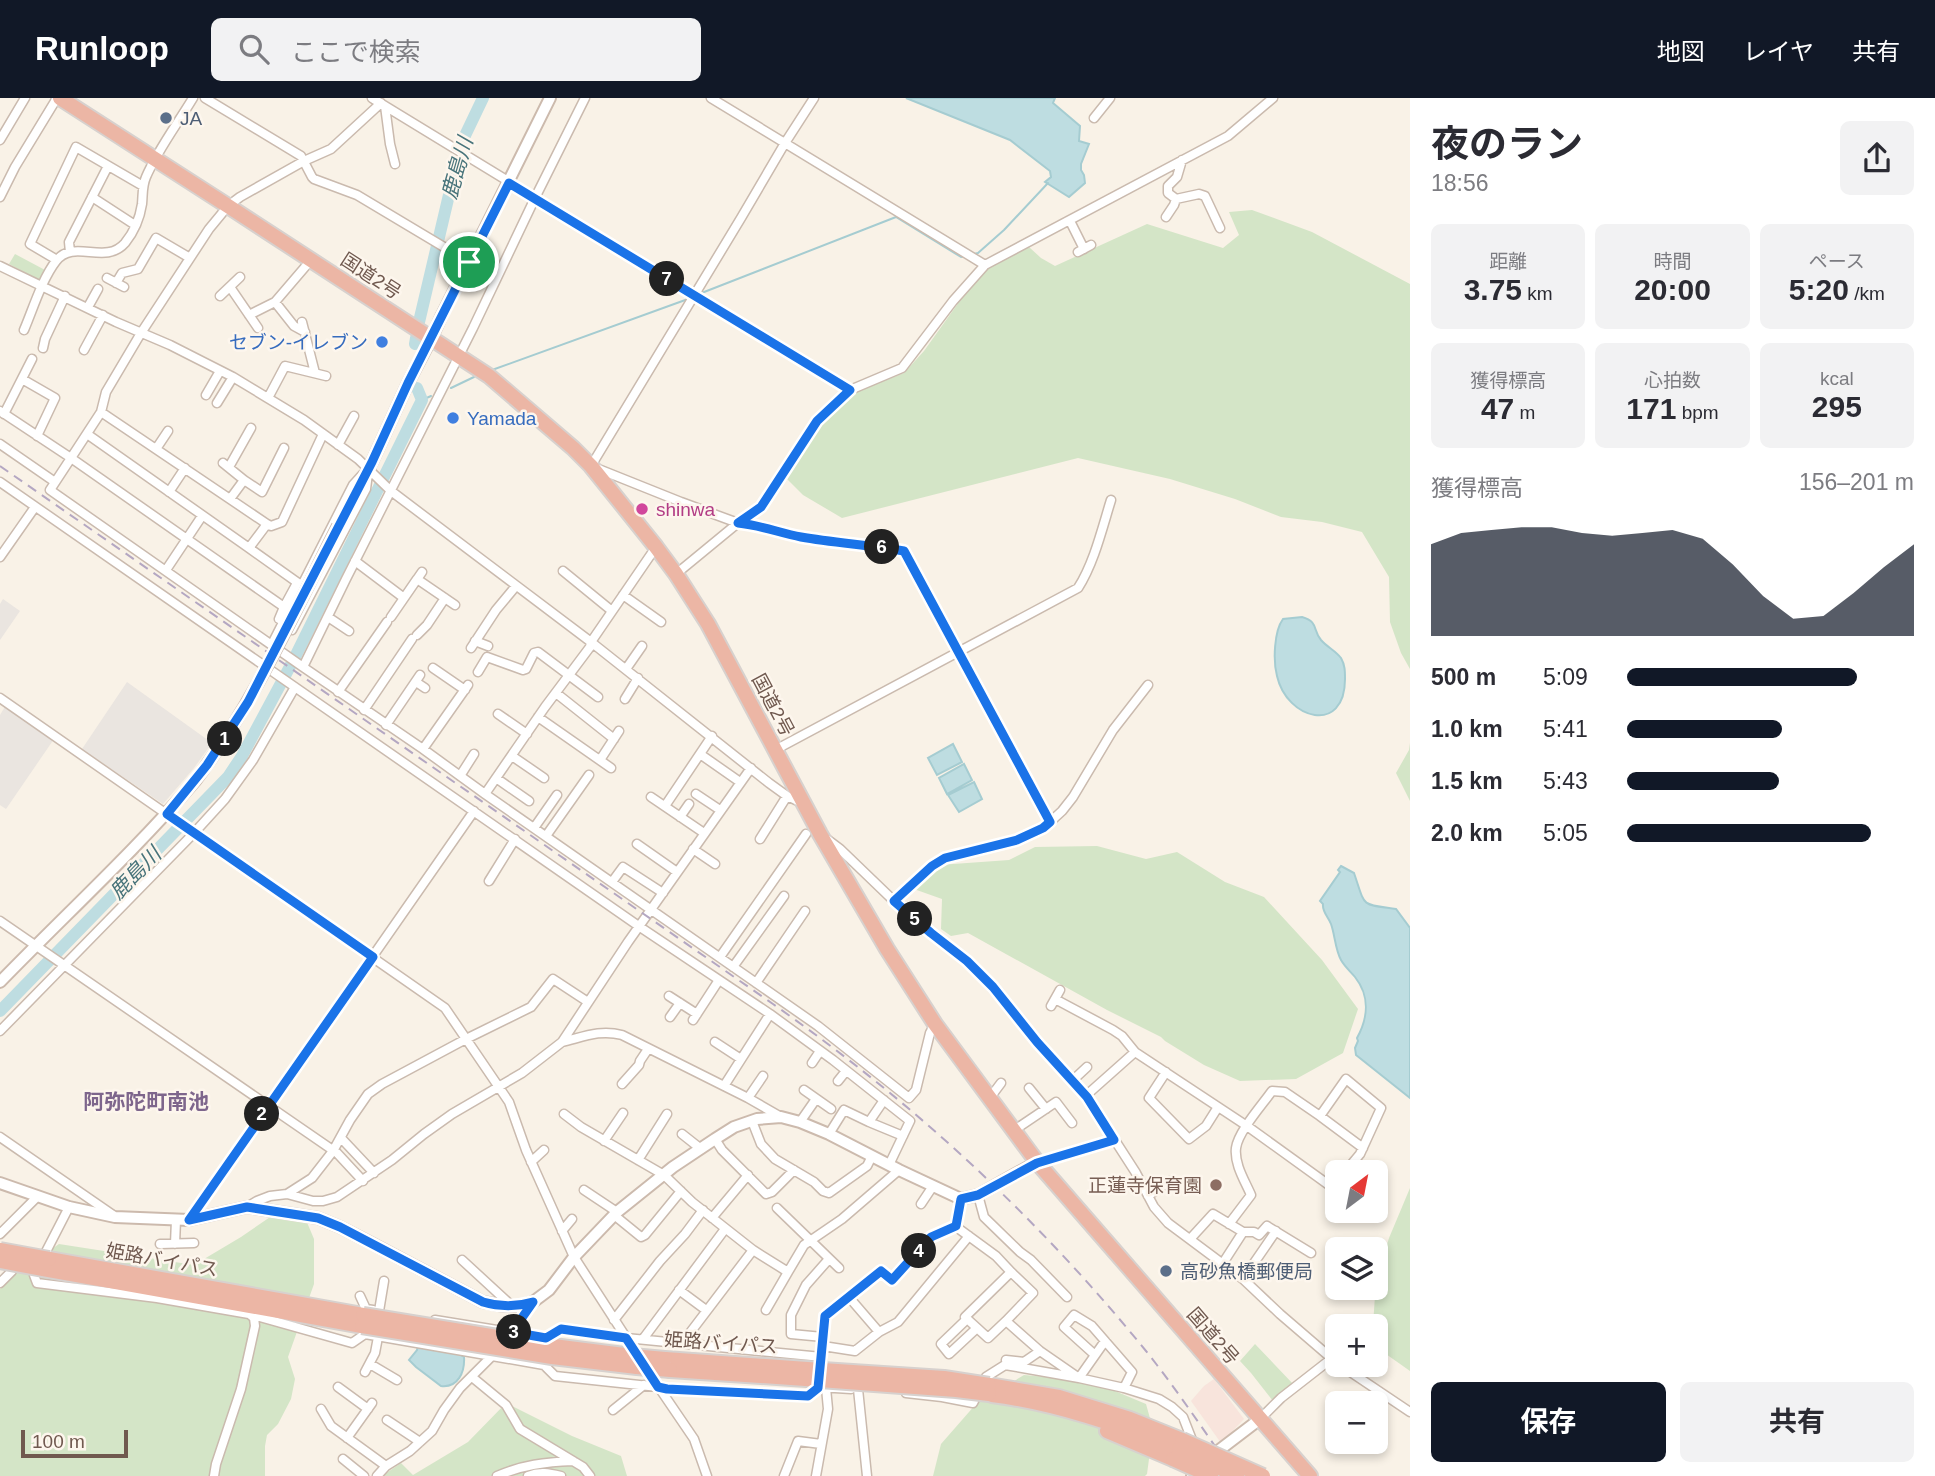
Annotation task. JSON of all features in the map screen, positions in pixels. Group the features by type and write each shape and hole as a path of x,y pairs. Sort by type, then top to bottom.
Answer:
{"highway":[{"name":"国道2号","path":"59,98 459,356 508,391 591,466 676,574 717,640 802,803 813,834 935,1024 1037,1163 1230,1385 1258,1421 1310,1476"},
{"name":"姫路バイパス","path":"0,1250 46,1264"},
{"name":"姫路バイパス","path":"0,1261 46,1264 548,1351 814,1381 993,1392 1136,1432 1237,1476"},
{"path":"1258,1421 1297,1476"},
{"name":"姫路バイパス","path":"1178,1449 1263,1476"},
{"path":"1178,1449 1211,1476"}],"street":[{"path":"0,140 25,98"},
{"path":"0,197 15,167 59,98"},
{"path":"24,330 57,260 76,251 112,253 131,236 142,206 143,186 193,98"},
{"path":"205,98 301,156 314,179 357,195 469,262"},
{"path":"372,98 850,390"},
{"path":"280,652 366,489 408,383 550,98"},
{"path":"303,667 388,488 459,356 585,98"},
{"path":"711,98 985,265"},
{"path":"814,98 591,466 738,523 818,540 904,551 1050,822"},
{"path":"1094,118 1110,98"},
{"path":"676,574 761,507 817,421 850,390 902,368 953,301 985,265 1228,136 1273,98"},
{"path":"383,105 331,149 304,161 228,206 209,229 141,333 106,391 101,412 50,490 818,1026 909,1098 916,1090 930,1033 935,1024"},
{"path":"383,105 395,164"},
{"path":"57,260 30,244 76,147 143,186"},
{"path":"1176,199 1167,192 1168,186 1177,177 1182,160"},
{"path":"70,252 69,242 108,166"},
{"path":"1176,199 1199,194 1205,196 1220,228"},
{"path":"92,197 135,225"},
{"path":"1166,218 1176,199"},
{"path":"1070,221 1084,249"},
{"path":"107,278 120,285 122,273 138,269 156,238 190,258"},
{"path":"249,315 275,302 311,260"},
{"path":"0,266 233,377 323,433 358,459 388,488 638,678 751,768 788,796 802,803"},
{"path":"220,296 240,277"},
{"path":"230,287 258,328"},
{"path":"88,307 98,289"},
{"path":"43,348 65,296"},
{"path":"275,302 294,326 305,332"},
{"path":"85,350 103,315"},
{"path":"302,322 315,373"},
{"path":"32,359 2,412 284,607"},
{"path":"268,398 285,366 326,376"},
{"path":"206,395 220,371"},
{"path":"216,404 233,377"},
{"path":"22,379 55,398 37,436"},
{"path":"101,412 271,526 282,522 323,433"},
{"path":"338,445 354,416"},
{"path":"251,428 226,465 262,492 283,448"},
{"path":"156,449 168,431"},
{"path":"87,434 300,584"},
{"path":"0,444 55,482"},
{"path":"169,492 185,468"},
{"path":"0,982 41,949 195,781 248,702 338,526 371,473"},
{"path":"272,644 300,584 353,485 371,473"},
{"path":"230,499 244,480"},
{"path":"0,482 640,927 770,1014 910,1121 894,1168 842,1219 804,1245 766,1310"},
{"path":"775,750 1078,589 1111,500"},
{"path":"0,557 35,507"},
{"path":"166,570 202,516"},
{"path":"249,548 267,524"},
{"path":"485,794 590,647 656,547"},
{"path":"355,561 404,598"},
{"path":"563,571 612,611"},
{"path":"419,575 404,598 391,617 419,575"},
{"path":"419,575 455,605"},
{"path":"279,619 300,584"},
{"path":"488,646 473,644 516,586"},
{"path":"623,595 650,610 661,622"},
{"path":"364,710 445,598"},
{"path":"328,617 349,631"},
{"path":"338,692 387,622"},
{"path":"626,669 642,646"},
{"path":"478,673 487,657 523,670 534,653 538,652 598,696"},
{"path":"422,749 467,687 433,668"},
{"path":"625,699 638,678"},
{"path":"386,725 418,679 425,688"},
{"path":"894,901 932,866 945,858 1017,840 1043,828 1073,797 1113,730 1148,685"},
{"path":"0,1031 61,964 225,799 253,761 295,687"},
{"path":"556,693 585,718 617,735 600,761"},
{"path":"0,698 445,1008 509,1102 531,1162 574,1257 694,1440 708,1476"},
{"path":"498,714 527,734"},
{"path":"537,719 600,761 610,770 537,719"},
{"path":"667,803 671,792 712,736"},
{"path":"460,776 474,754"},
{"path":"700,754 740,782"},
{"path":"512,756 544,778"},
{"path":"0,1183 69,1207 115,1217 176,1220 189,1220 247,1207 270,1196 287,1194 313,1201 337,1197 374,1173 433,1127 522,1073 562,1042 651,909 751,768"},
{"path":"546,836 572,793 589,775"},
{"path":"496,778 529,801"},
{"path":"696,794 720,810"},
{"path":"534,828 557,795"},
{"path":"760,834 788,796"},
{"path":"651,797 705,832"},
{"path":"680,817 689,804"},
{"path":"189,1220 474,811"},
{"path":"720,957 753,902 796,843 813,834 840,849 894,901 967,961 1010,1006 1037,1042 1084,1094 1136,1172 1154,1207 1168,1223 1243,1279 1325,1352"},
{"path":"489,881 515,839"},
{"path":"637,844 677,872"},
{"path":"693,849 715,864"},
{"path":"612,882 623,867 663,893"},
{"path":"733,967 775,915 784,896"},
{"path":"756,983 805,911"},
{"path":"0,920 333,1151 363,1181"},
{"path":"287,1194 312,1178 333,1151 368,1094 382,1084 531,1007 552,979 588,1002"},
{"path":"669,996 695,1017 719,980"},
{"path":"1060,990 1053,1002 1114,1030 1135,1052 1247,1126 1325,1182"},
{"path":"670,1017 680,1003"},
{"path":"724,1086 770,1014"},
{"path":"562,1042 599,1033 622,1035 781,1117 829,1134 961,1199 978,1195 1037,1163 1114,1140"},
{"path":"715,1042 741,1059"},
{"path":"622,1084 639,1065 648,1049"},
{"path":"812,1063 820,1051"},
{"path":"1084,1094 1090,1092 1135,1052"},
{"path":"1072,1081 1087,1067"},
{"path":"838,1082 846,1071"},
{"path":"1166,1072 1149,1098 1189,1139 1206,1126 1218,1107"},
{"path":"748,1098 763,1076"},
{"path":"1320,1116 1346,1079 1381,1108 1363,1148 1354,1160"},
{"path":"989,1099 1002,1083"},
{"path":"1029,1088 1046,1109"},
{"path":"804,1090 831,1109"},
{"path":"1230,1224 1251,1195 1241,1173 1236,1146 1272,1091 1285,1092 1363,1148"},
{"path":"800,1122 816,1099"},
{"path":"869,1122 884,1100"},
{"path":"1013,1131 1056,1102 1072,1123"},
{"path":"829,1134 844,1110 903,1136"},
{"path":"604,1141 623,1113"},
{"path":"564,1114 581,1127 664,1175 725,1229 788,1272"},
{"path":"638,1160 667,1114"},
{"path":"377,1476 432,1431 460,1388 492,1357 533,1302 549,1290 574,1257 616,1213 664,1175 734,1127 752,1121 781,1117"},
{"path":"752,1121 761,1144 775,1159 829,1194 867,1166 872,1156"},
{"path":"682,1134 701,1149"},
{"path":"0,1138 115,1217"},
{"path":"341,1138 374,1173"},
{"path":"715,1139 722,1150 766,1194 772,1192 794,1170"},
{"path":"531,1162 544,1150"},
{"path":"712,1218 748,1175"},
{"path":"1148,1196 1170,1181"},
{"path":"921,1204 933,1186"},
{"path":"584,1190 616,1213 641,1237 681,1191"},
{"path":"978,1195 984,1217 1066,1293"},
{"path":"0,1234 38,1196"},
{"path":"956,1226 961,1199"},
{"path":"69,1207 34,1275 37,1283 157,1298 249,1314 352,1343 365,1334 492,1357 548,1351"},
{"path":"247,1207 318,1218 483,1302 512,1306 533,1302"},
{"path":"777,1208 839,1268"},
{"path":"614,1320 703,1210"},
{"path":"1191,1238 1213,1214 1243,1232 1259,1235 1267,1226 1311,1253"},
{"path":"562,1231 572,1219"},
{"path":"175,1244 176,1220"},
{"path":"956,1226 996,1256 1033,1293 988,1338 967,1319"},
{"path":"822,1357 561,1329 548,1351 555,1376 667,1389 808,1396 822,1357 825,1316 881,1271 892,1280 931,1237 956,1226"},
{"path":"643,1339 725,1229"},
{"path":"1243,1279 1276,1231"},
{"path":"1223,1263 1243,1232"},
{"path":"829,1259 806,1285 790,1315 791,1334 855,1350 898,1322 969,1236"},
{"path":"160,1244 194,1243"},
{"path":"683,1342 753,1250"},
{"path":"462,1260 512,1306"},
{"path":"0,1283 12,1271"},
{"path":"977,1328 949,1354 941,1344 1011,1272"},
{"path":"379,1311 384,1281"},
{"path":"679,1290 706,1310"},
{"path":"360,1296 366,1309 512,1332 548,1351"},
{"path":"848,1296 879,1332"},
{"path":"214,1476 241,1390 255,1326 254,1318 249,1314"},
{"path":"1095,1355 1064,1327 1074,1315 1092,1326 1132,1372 1124,1388"},
{"path":"1006,1321 1040,1352 1079,1378"},
{"path":"378,1337 368,1368 392,1380"},
{"path":"1079,1378 1105,1341"},
{"path":"1006,1360 1024,1362 1040,1352"},
{"path":"814,1381 858,1389 942,1397 973,1404 986,1377 1005,1365 1124,1388 1159,1399 1172,1406 1183,1417 1192,1440 1191,1476"},
{"path":"1191,1476 1218,1451 1258,1421 1281,1398 1325,1369"},
{"path":"472,1377 506,1405 520,1429 573,1461 590,1476"},
{"path":"1358,1377 1410,1412"},
{"path":"814,1381 828,1409 816,1476"},
{"path":"613,1410 644,1385"},
{"path":"338,1387 370,1406 348,1438"},
{"path":"858,1389 867,1476"},
{"path":"321,1409 331,1426 386,1466"},
{"path":"388,1424 420,1442"},
{"path":"784,1476 799,1441 821,1444"},
{"path":"343,1459 364,1476"},
{"path":"497,1476 515,1468 573,1461"},
{"path":"528,1476 544,1472 561,1476"}],"shaded area":[{"path":"3,599 20,611 0,640 0,604"},
{"path":"127,682 212,743 163,804 82,749"},
{"path":"6,705 54,739 6,809 0,805 0,715"},
{"path":"1214,1379 1244,1419 1221,1443 1191,1401"}],"green space":[{"path":"1252,210 1312,232 1410,284 1410,669 1390,622 1389,577 1362,532 1322,522 1281,517 1235,499 1170,479 1078,458 842,518 803,495 786,478 818,425 851,394 904,373 924,351 969,288 990,267 1029,247 1055,266 1147,224 1223,248 1239,235 1229,212"},
{"path":"15,254 45,270 39,280 9,264"},
{"path":"1410,743 1410,801 1396,773"},
{"path":"1097,846 1146,859 1177,852 1225,882 1264,897 1322,960 1358,1009 1343,1053 1296,1079 1240,1081 1204,1065 1161,1037 968,933 951,936 941,929 942,899 911,888 939,865 1009,860 1035,847"},
{"path":"1410,1188 1410,1371 1388,1355 1388,1314 1374,1314 1375,1300 1388,1300 1389,1238"},
{"path":"276,1213 306,1220 314,1239 314,1284 288,1357 295,1379 291,1399 278,1424 267,1435 265,1476 0,1476 0,1289 15,1274 59,1244 194,1265"},
{"path":"1255,1344 1294,1385 1273,1401 1240,1361"},
{"path":"1024,1375 1091,1381 1146,1404 1153,1429 1147,1474 933,1476 941,1444 976,1404"},
{"path":"506,1403 572,1436 621,1456 627,1476 382,1476 401,1463 413,1475 468,1442"}],"water":[{"path":"906,98 1055,98 1053,103 1080,126 1079,141 1089,144 1081,164 1085,183 1069,197 1045,182 1051,177 1050,171 1010,140"},
{"path":"1302,617 1313,624 1318,636 1339,656 1344,666 1342,697 1336,708 1326,714 1315,715 1292,703 1277,676 1275,646 1280,624 1283,619"},
{"path":"953,744 962,762 937,775 928,758"},
{"path":"964,764 972,780 947,794 939,778"},
{"path":"974,782 982,799 959,812 948,795"},
{"path":"1341,866 1354,873 1366,902 1396,909 1410,928 1410,1098 1356,1055 1357,1038 1365,1015 1365,999 1360,984 1339,956 1331,924 1320,901 1340,872 1338,870"},
{"path":"419,1342 446,1345 464,1357 462,1373 456,1382 441,1386 409,1360 417,1350"}],"waterway":[{"name":"鹿島川","path":"419,322 461,144 483,98"},
{"path":"974,254 1004,230 1048,183"},
{"path":"699,294 896,217 961,257 965,256"},
{"path":"492,370 688,299"},
{"name":"鹿島川","path":"415,344 416,338"},
{"path":"451,388 474,377"},
{"name":"鹿島川","path":"0,1011 228,777 294,659 422,400 417,388"},
{"path":"422,400 431,396"}],"railway":[{"path":"0,466 773,1004 875,1081 972,1164 1062,1254 1146,1351 1236,1476"}],"place":[{"name":"JA","path":"166,118"},
{"name":"セブン-イレブン","path":"382,342"},
{"name":"Yamada","path":"453,418"},
{"name":"shinwa","path":"642,509"},
{"name":"正蓮寺保育園","path":"1216,1185"},
{"name":"高砂魚橋郵便局","path":"1166,1271"}],"district":[{"name":"阿弥陀町南池","path":"146,1101"}],"route":[{"path":"509,183 850,390 817,421 761,507 738,523 818,540 904,551 1050,822 1017,840 945,858 908,886 894,901 967,961 993,987 1037,1042 1087,1097 1114,1140 1037,1163 978,1195 961,1199 956,1226 931,1237 892,1280 881,1271 825,1316 818,1388 808,1396 658,1387 626,1338 561,1329 546,1338 512,1332 533,1302 520,1306 504,1306 483,1302 318,1218 247,1207 189,1220 373,957 167,814 207,765 248,702 372,462 469,262 509,183"}]}
